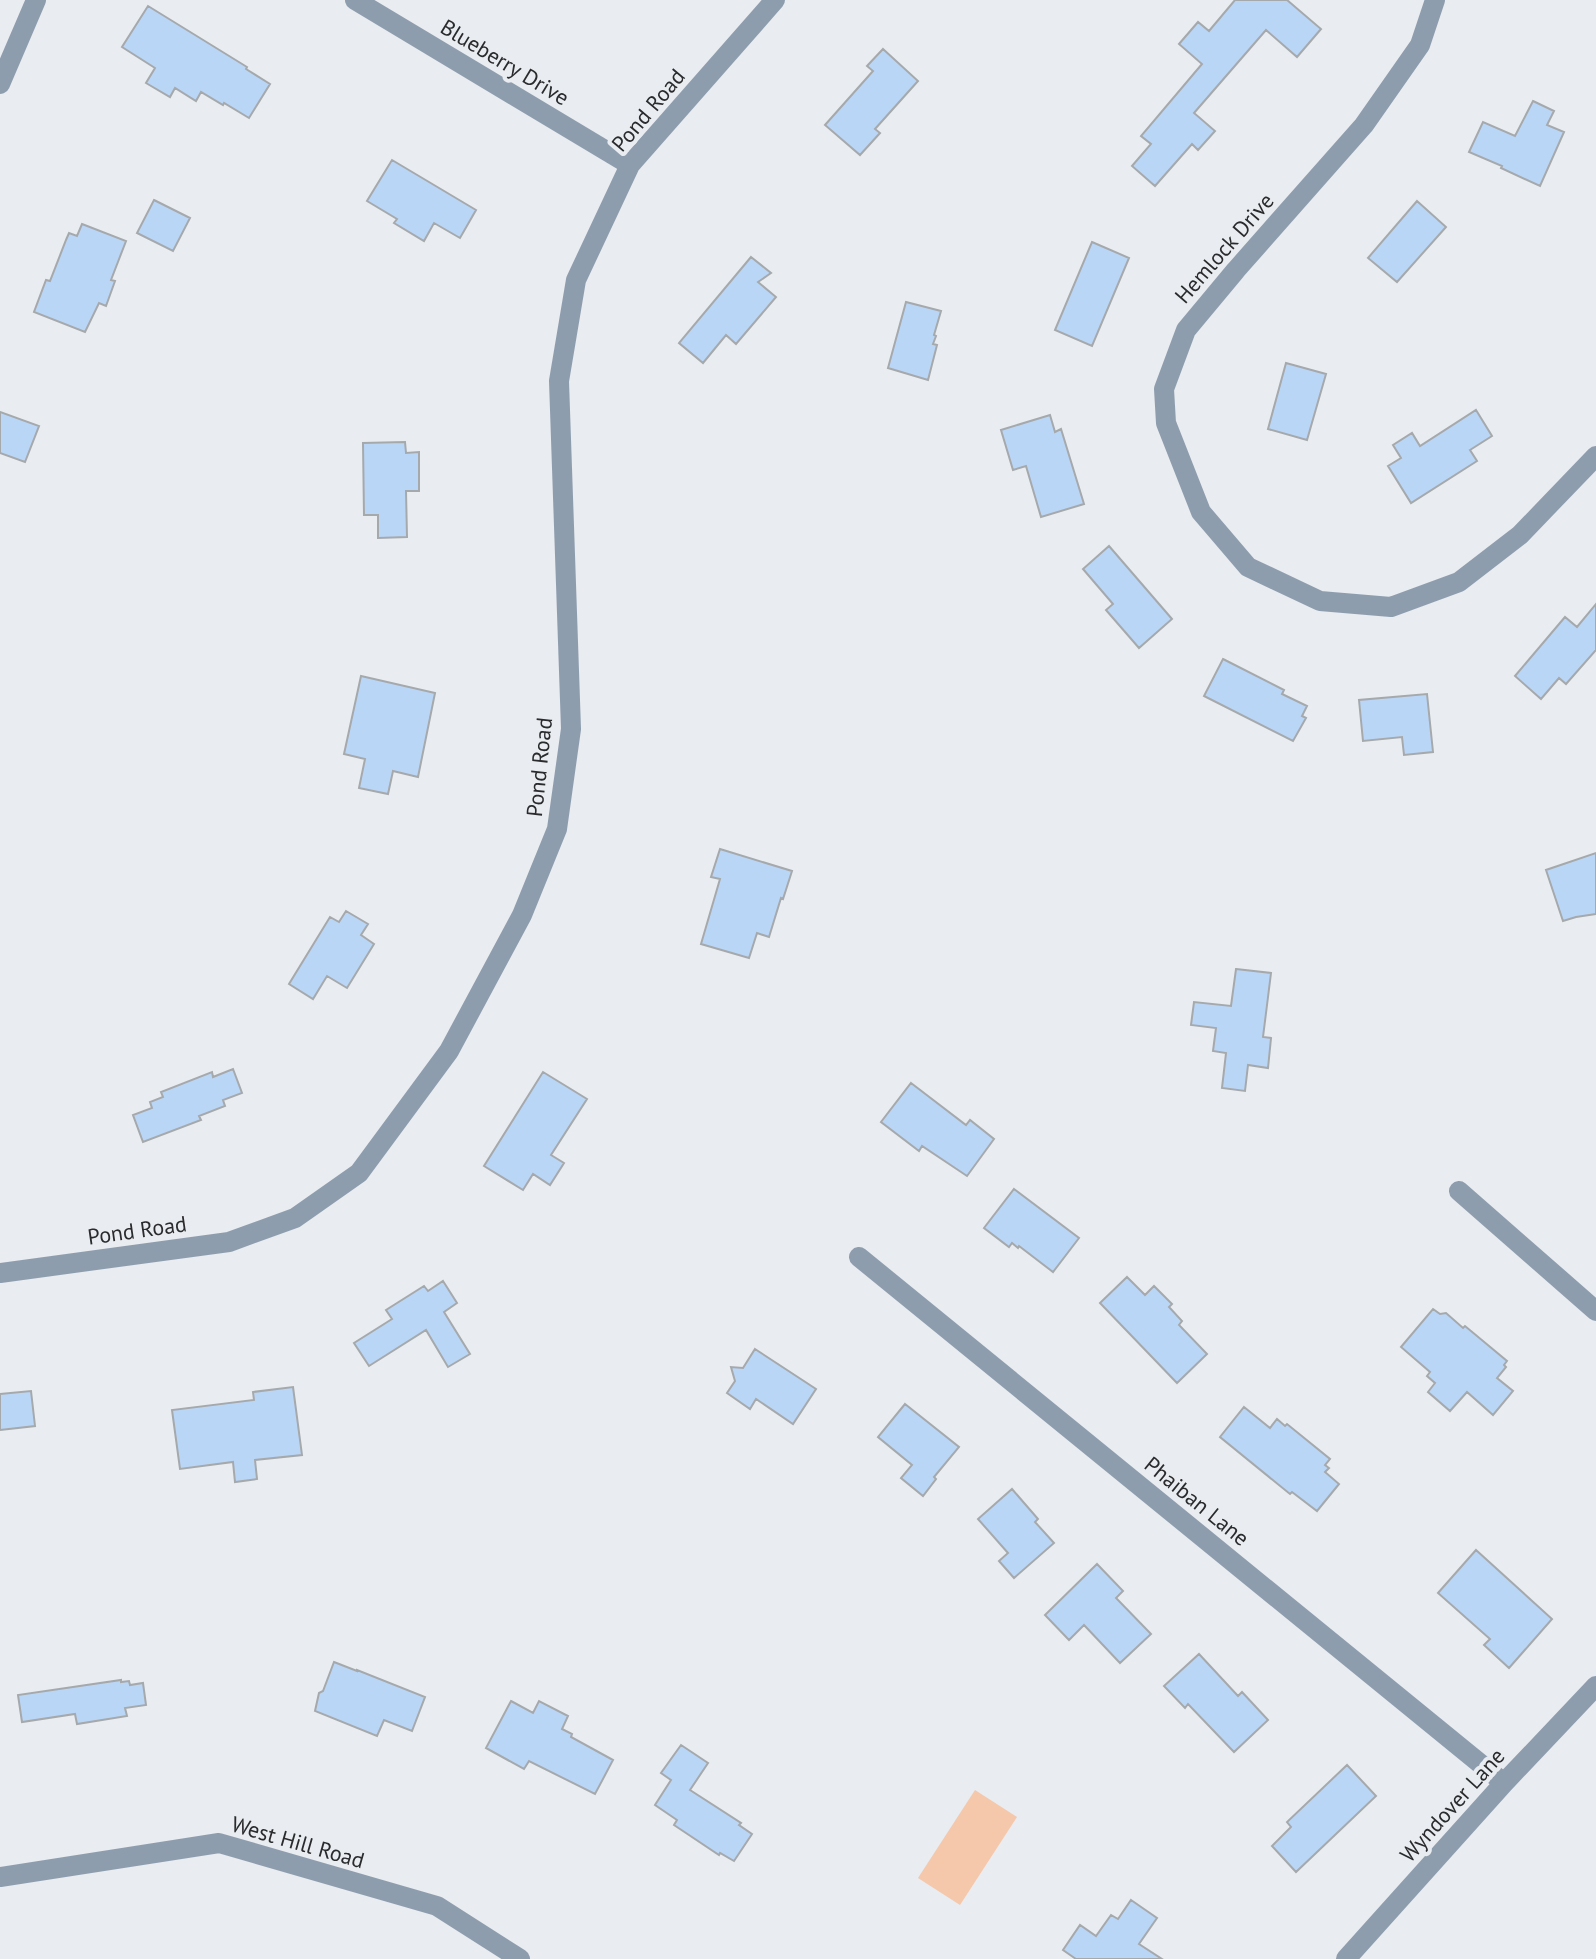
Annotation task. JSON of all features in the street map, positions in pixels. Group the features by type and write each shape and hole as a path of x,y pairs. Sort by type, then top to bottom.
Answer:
{"street":[{"path":"0,84 36,0"},
{"name":"Blueberry Drive","path":"355,0 630,165"},
{"name":"Pond Road","path":"0,1273 229,1242 295,1218 359,1173 449,1051 522,915 557,829 571,729 559,381 576,280 630,165 775,0"},
{"name":"Hemlock Drive","path":"1435,0 1420,45 1364,125 1186,330 1164,389 1166,423 1201,512 1248,567 1320,601 1391,607 1459,582 1520,535 1596,456"},
{"path":"1459,1191 1596,1311"},
{"name":"Phaiban Lane","path":"859,1257 1504,1783"},
{"name":"Wyndover Lane","path":"1346,1959 1596,1686"},
{"name":"West Hill Road","path":"0,1877 219,1843 437,1906 520,1959"}],"shaded area":[{"path":"975,1790 1017,1817 960,1905 918,1878"}],"building":[{"path":"1235,0 1287,0 1321,29 1297,57 1266,30 1194,113 1215,131 1198,150 1192,144 1155,186 1132,166 1151,144 1141,136 1202,64 1179,44 1198,22 1209,31"},
{"path":"148,6 270,84 249,118 201,92 196,101 175,88 170,97 146,83 155,68 122,47"},
{"path":"883,49 918,81 875,129 880,133 860,155 825,125 873,71 867,66"},
{"path":"1533,101 1554,111 1547,125 1564,132 1540,186 1469,152 1483,122 1515,136"},
{"path":"392,160 476,210 460,238 434,223 424,241 394,223 397,219 367,201"},
{"path":"154,200 190,218 173,251 137,233"},
{"path":"1417,201 1446,227 1397,282 1368,258"},
{"path":"82,224 126,241 111,280 115,281 106,306 99,303 85,332 34,312 69,233 77,236"},
{"path":"1092,242 1129,258 1092,346 1055,330"},
{"path":"751,257 771,273 758,282 776,297 736,344 726,335 703,363 679,343"},
{"path":"906,302 941,311 934,335 933,344 937,345 928,380 888,368"},
{"path":"1286,363 1326,374 1307,440 1268,429"},
{"path":"1476,410 1492,436 1470,450 1477,461 1411,503 1388,466 1401,458 1393,445 1412,433 1420,446"},
{"path":"0,412 39,426 25,462 0,453"},
{"path":"1050,415 1055,432 1061,429 1084,504 1041,517 1026,466 1013,470 1001,430"},
{"path":"405,442 406,453 419,452 419,491 406,491 407,537 378,538 378,515 364,515 363,443"},
{"path":"1109,546 1172,619 1139,648 1106,610 1113,604 1083,569"},
{"path":"1596,604 1596,650 1566,684 1559,678 1541,699 1515,676 1565,617 1577,627"},
{"path":"1223,659 1284,690 1282,694 1307,706 1302,716 1306,718 1293,741 1204,696"},
{"path":"361,676 435,693 418,777 393,771 388,794 359,788 365,759 344,754"},
{"path":"1427,694 1433,752 1404,755 1402,737 1363,741 1359,700"},
{"path":"720,849 792,871 769,937 757,933 749,958 701,944 720,879 711,877"},
{"path":"1596,853 1596,914 1563,921 1546,870"},
{"path":"346,911 368,924 361,935 374,944 347,988 327,976 313,999 289,984 330,917 339,922"},
{"path":"1236,969 1271,973 1263,1037 1271,1038 1268,1068 1248,1065 1245,1091 1222,1088 1226,1053 1213,1051 1216,1028 1191,1025 1194,1002 1231,1006"},
{"path":"233,1069 242,1093 223,1100 225,1106 199,1116 201,1120 143,1142 133,1115 152,1108 150,1102 163,1097 161,1092 212,1072 213,1077"},
{"path":"543,1072 587,1099 551,1155 564,1163 550,1185 533,1174 523,1190 484,1166"},
{"path":"911,1083 966,1125 970,1120 994,1139 967,1176 922,1146 919,1151 881,1122"},
{"path":"1014,1189 1079,1238 1053,1272 1019,1246 1012,1243 1009,1247 984,1228"},
{"path":"1127,1277 1145,1295 1154,1286 1172,1304 1169,1307 1182,1321 1179,1325 1207,1354 1177,1383 1100,1303"},
{"path":"443,1281 457,1303 444,1312 470,1354 448,1367 426,1330 369,1366 354,1343 392,1319 386,1310 424,1286 428,1291"},
{"path":"1433,1309 1440,1314 1446,1313 1463,1328 1465,1326 1507,1361 1497,1378 1513,1391 1493,1415 1467,1392 1450,1411 1428,1392 1435,1383 1427,1376 1430,1372 1401,1347"},
{"path":"755,1349 816,1389 793,1424 756,1399 750,1409 727,1393 735,1381 731,1367 743,1368"},
{"path":"293,1387 302,1455 255,1460 257,1479 235,1482 233,1462 180,1469 172,1410 254,1400 253,1392"},
{"path":"31,1391 35,1426 0,1430 0,1394"},
{"path":"905,1404 959,1447 923,1496 901,1478 912,1465 878,1437"},
{"path":"1244,1407 1270,1428 1277,1419 1285,1426 1287,1424 1330,1459 1325,1465 1329,1468 1325,1472 1339,1484 1317,1511 1292,1492 1290,1494 1220,1437"},
{"path":"1012,1489 1054,1543 1014,1578 999,1561 1008,1553 978,1519"},
{"path":"1476,1550 1552,1619 1509,1668 1484,1645 1490,1639 1438,1593"},
{"path":"1097,1564 1123,1591 1116,1598 1151,1634 1120,1663 1084,1625 1069,1640 1045,1615"},
{"path":"1199,1654 1238,1696 1242,1692 1268,1720 1234,1752 1188,1704 1185,1708 1164,1686"},
{"path":"334,1662 425,1697 412,1731 384,1720 377,1736 315,1711 319,1693 323,1691"},
{"path":"129,1681 130,1685 143,1683 146,1705 125,1708 127,1716 77,1724 75,1714 22,1722 18,1695"},
{"path":"511,1701 533,1713 539,1701 568,1716 562,1729 613,1760 595,1794 529,1761 524,1769 486,1748"},
{"path":"681,1745 708,1763 690,1790 741,1823 739,1825 752,1834 734,1861 719,1855 674,1825 677,1820 655,1805 671,1780 661,1773"},
{"path":"1347,1765 1376,1796 1296,1872 1272,1846 1291,1827 1287,1822"},
{"path":"1131,1900 1157,1918 1139,1944 1162,1959 1076,1959 1063,1950 1080,1925 1096,1936 1111,1915 1118,1919"}]}
